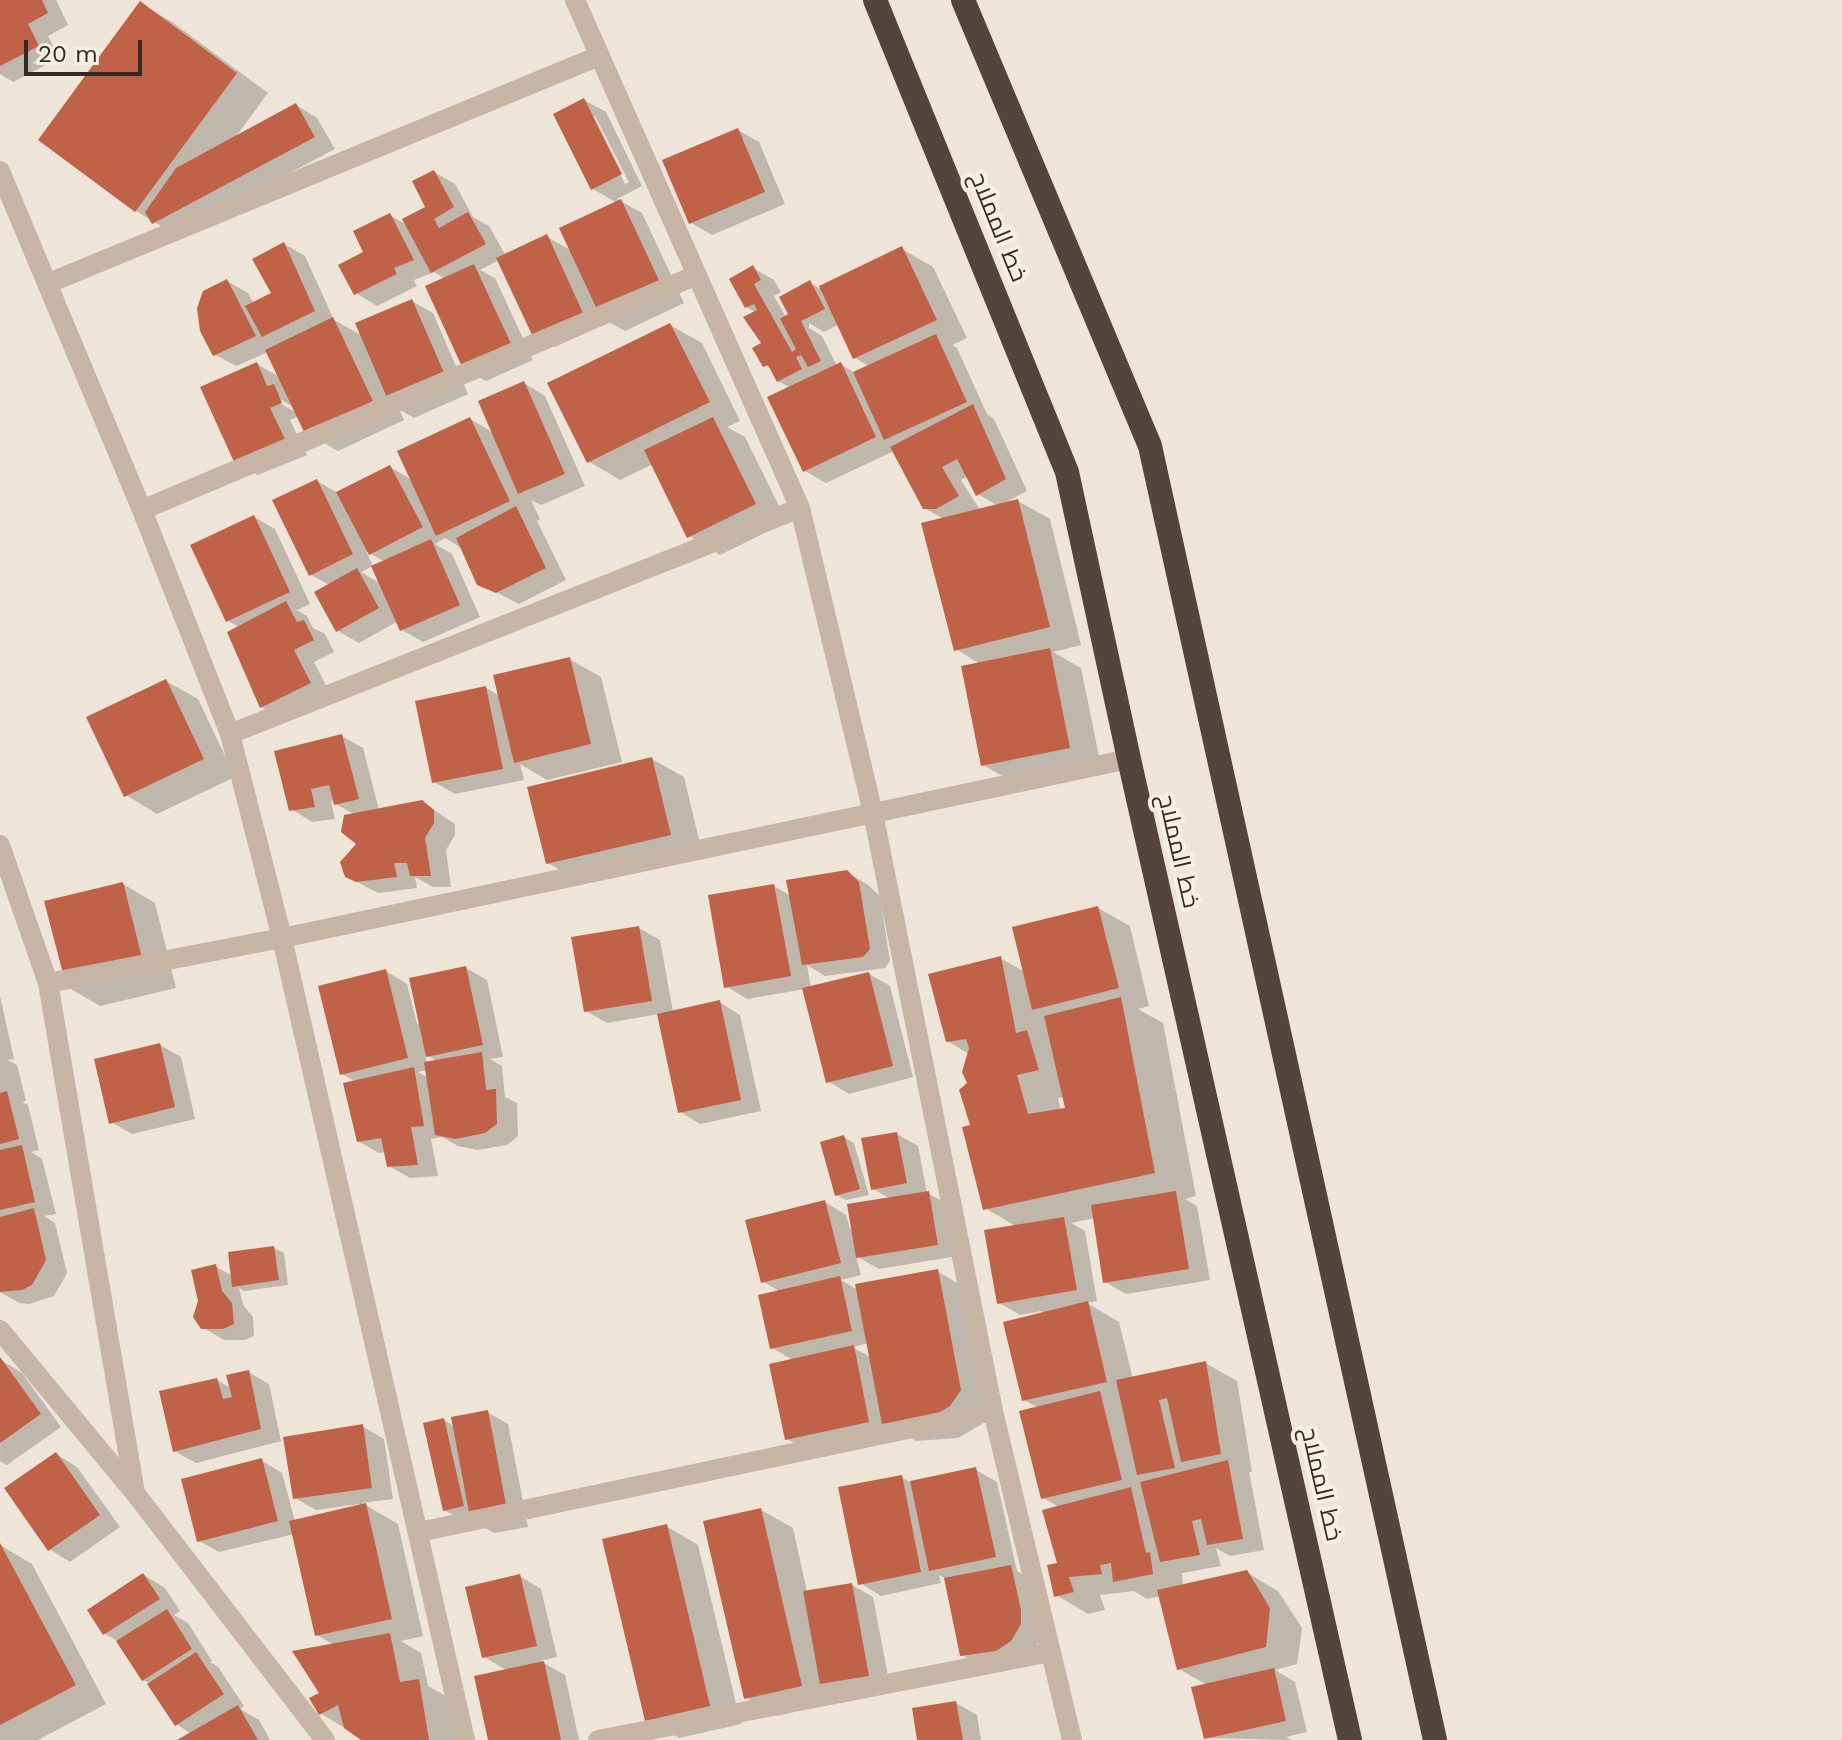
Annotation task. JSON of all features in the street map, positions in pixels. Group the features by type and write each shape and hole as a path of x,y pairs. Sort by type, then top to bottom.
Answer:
{"highway":[{"name":"خط المملاح","path":"875,0 1067,472 1350,1740"},
{"path":"963,0 1150,446 1435,1740"}],"street":[{"path":"575,0 800,508 873,813 993,1411 1072,1740"},
{"path":"49,283 599,56"},
{"path":"0,171 142,510 230,734 282,938 465,1740"},
{"path":"142,510 697,275"},
{"path":"230,734 800,508"},
{"path":"48,983 282,938 1129,759"},
{"path":"0,845 48,983 135,1493"},
{"path":"0,1330 135,1493 325,1740"},
{"path":"419,1532 993,1411"},
{"path":"598,1740 1051,1652"}],"building":[{"path":"0,0 42,0 48,13 28,24 39,46 0,66"},
{"path":"140,1 237,73 135,212 38,140"},
{"path":"584,98 622,174 591,190 553,114"},
{"path":"296,103 315,137 152,224 145,212 176,168"},
{"path":"738,128 765,192 689,224 662,160"},
{"path":"434,170 454,207 434,219 439,228 468,212 486,244 431,273 402,219 425,207 412,181"},
{"path":"621,199 664,291 602,320 559,228"},
{"path":"390,213 414,260 394,268 397,274 354,295 338,265 363,252 353,231"},
{"path":"547,234 583,313 533,337 496,258"},
{"path":"284,242 315,311 262,337 245,306 271,293 252,259"},
{"path":"902,246 937,320 853,359 819,286"},
{"path":"474,264 513,348 464,371 425,286"},
{"path":"753,265 761,280 754,284 792,352 796,349 780,319 788,314 779,297 810,280 825,309 801,321 821,361 808,367 801,355 796,357 802,369 777,382 768,365 763,367 752,348 761,343 743,317 757,310 754,304 745,308 729,279"},
{"path":"227,279 256,336 213,356 200,331 197,308 203,291"},
{"path":"412,299 448,382 391,407 355,323"},
{"path":"333,317 373,401 305,434 265,350"},
{"path":"670,323 710,402 587,463 547,383"},
{"path":"936,334 967,402 884,440 853,372"},
{"path":"257,362 267,386 274,384 282,403 270,408 287,443 235,464 200,387"},
{"path":"841,362 876,437 803,472 767,397"},
{"path":"524,381 565,474 518,494 478,401"},
{"path":"973,404 1006,479 976,496 957,459 942,467 959,496 936,509 923,509 890,447"},
{"path":"470,417 510,501 436,536 397,451"},
{"path":"713,417 756,504 687,538 644,450"},
{"path":"390,465 423,527 369,555 336,492"},
{"path":"317,479 353,554 309,576 272,500"},
{"path":"1018,499 1050,627 954,651 921,523"},
{"path":"516,506 546,568 496,593 477,585 456,538"},
{"path":"254,515 290,592 226,622 190,545"},
{"path":"431,539 460,605 400,631 371,566"},
{"path":"357,568 379,608 336,632 314,592"},
{"path":"286,601 297,622 304,620 314,640 294,650 311,683 260,708 227,632"},
{"path":"1050,648 1070,748 981,766 961,666"},
{"path":"570,657 591,744 514,763 493,675"},
{"path":"166,679 204,759 124,797 86,717"},
{"path":"486,686 503,769 432,783 415,701"},
{"path":"342,734 359,799 334,805 329,785 311,789 315,807 289,811 274,751"},
{"path":"652,757 671,835 546,864 527,787"},
{"path":"422,800 434,810 434,823 425,838 431,876 410,876 407,863 394,863 397,877 356,882 345,877 340,862 356,844 341,832 344,815"},
{"path":"847,870 859,882 870,949 863,957 802,965 786,880"},
{"path":"123,882 145,970 67,989 44,901"},
{"path":"774,884 791,976 724,988 708,895"},
{"path":"1098,906 1119,988 1032,1010 1012,927"},
{"path":"639,926 652,1001 584,1012 571,937"},
{"path":"1001,956 1016,1033 1027,1030 1039,1070 1017,1075 1028,1114 1065,1108 1044,1016 1121,997 1155,1173 983,1210 962,1127 970,1125 959,1090 967,1083 962,1072 969,1048 966,1039 946,1042 928,974"},
{"path":"466,966 483,1045 426,1057 409,978"},
{"path":"386,969 408,1058 340,1075 318,986"},
{"path":"869,972 893,1066 826,1083 802,988"},
{"path":"720,1000 741,1100 678,1113 657,1014"},
{"path":"160,1043 175,1107 109,1124 94,1059"},
{"path":"482,1052 486,1090 496,1089 497,1124 485,1133 455,1139 435,1135 424,1062"},
{"path":"414,1067 424,1126 411,1127 418,1165 387,1167 381,1138 357,1142 343,1083"},
{"path":"7,1091 19,1139 0,1144 0,1093"},
{"path":"897,1132 907,1183 871,1190 861,1138"},
{"path":"844,1135 860,1189 835,1196 820,1142"},
{"path":"22,1145 35,1202 0,1210 0,1150"},
{"path":"929,1191 938,1245 856,1258 847,1204"},
{"path":"1176,1191 1189,1269 1103,1283 1091,1205"},
{"path":"825,1200 841,1263 761,1283 745,1220"},
{"path":"34,1208 46,1260 32,1285 22,1290 0,1292 0,1217"},
{"path":"1064,1217 1077,1290 997,1304 984,1230"},
{"path":"274,1246 279,1280 232,1287 228,1252"},
{"path":"216,1264 222,1291 232,1303 234,1324 223,1329 201,1329 193,1317 198,1301 191,1270"},
{"path":"938,1269 961,1390 950,1406 925,1421 882,1424 855,1284"},
{"path":"840,1276 852,1331 770,1349 758,1295"},
{"path":"1088,1301 1107,1382 1022,1401 1003,1322"},
{"path":"854,1345 869,1422 785,1440 769,1364"},
{"path":"0,1357 41,1414 0,1443"},
{"path":"1206,1361 1221,1454 1181,1462 1167,1398 1159,1400 1175,1468 1137,1475 1116,1380"},
{"path":"249,1370 261,1429 173,1452 159,1391 217,1378 223,1399 232,1397 226,1375"},
{"path":"1100,1391 1122,1480 1041,1499 1019,1411"},
{"path":"488,1410 508,1515 471,1523 451,1417"},
{"path":"444,1418 464,1506 443,1511 423,1423"},
{"path":"363,1424 372,1488 293,1499 283,1437"},
{"path":"56,1452 100,1515 48,1551 4,1488"},
{"path":"262,1458 278,1521 197,1542 181,1479"},
{"path":"1228,1460 1243,1539 1207,1545 1201,1519 1192,1521 1200,1555 1160,1562 1140,1482"},
{"path":"976,1467 996,1557 929,1571 910,1481"},
{"path":"902,1475 921,1572 858,1585 838,1487"},
{"path":"1131,1487 1146,1553 1150,1552 1153,1574 1113,1582 1111,1563 1100,1565 1102,1574 1069,1577 1074,1592 1054,1597 1047,1565 1057,1563 1042,1510"},
{"path":"366,1503 392,1619 315,1636 289,1521"},
{"path":"761,1508 802,1686 744,1699 703,1521"},
{"path":"667,1524 710,1706 645,1721 602,1539"},
{"path":"0,1543 76,1685 0,1725"},
{"path":"1011,1565 1021,1624 1011,1641 996,1651 960,1656 944,1578"},
{"path":"1247,1570 1270,1608 1266,1647 1177,1670 1157,1590"},
{"path":"143,1573 160,1599 103,1635 87,1610"},
{"path":"520,1574 537,1646 482,1658 465,1587"},
{"path":"852,1583 869,1676 820,1684 803,1591"},
{"path":"167,1609 192,1649 142,1681 116,1641"},
{"path":"390,1633 400,1682 419,1679 429,1740 361,1740 344,1728 338,1705 319,1715 309,1698 319,1693 292,1651"},
{"path":"196,1652 224,1694 175,1726 147,1684"},
{"path":"544,1661 561,1740 488,1740 474,1676"},
{"path":"1274,1668 1286,1721 1204,1739 1191,1687"},
{"path":"956,1701 963,1740 917,1740 912,1708"},
{"path":"238,1705 258,1740 177,1740"}]}
